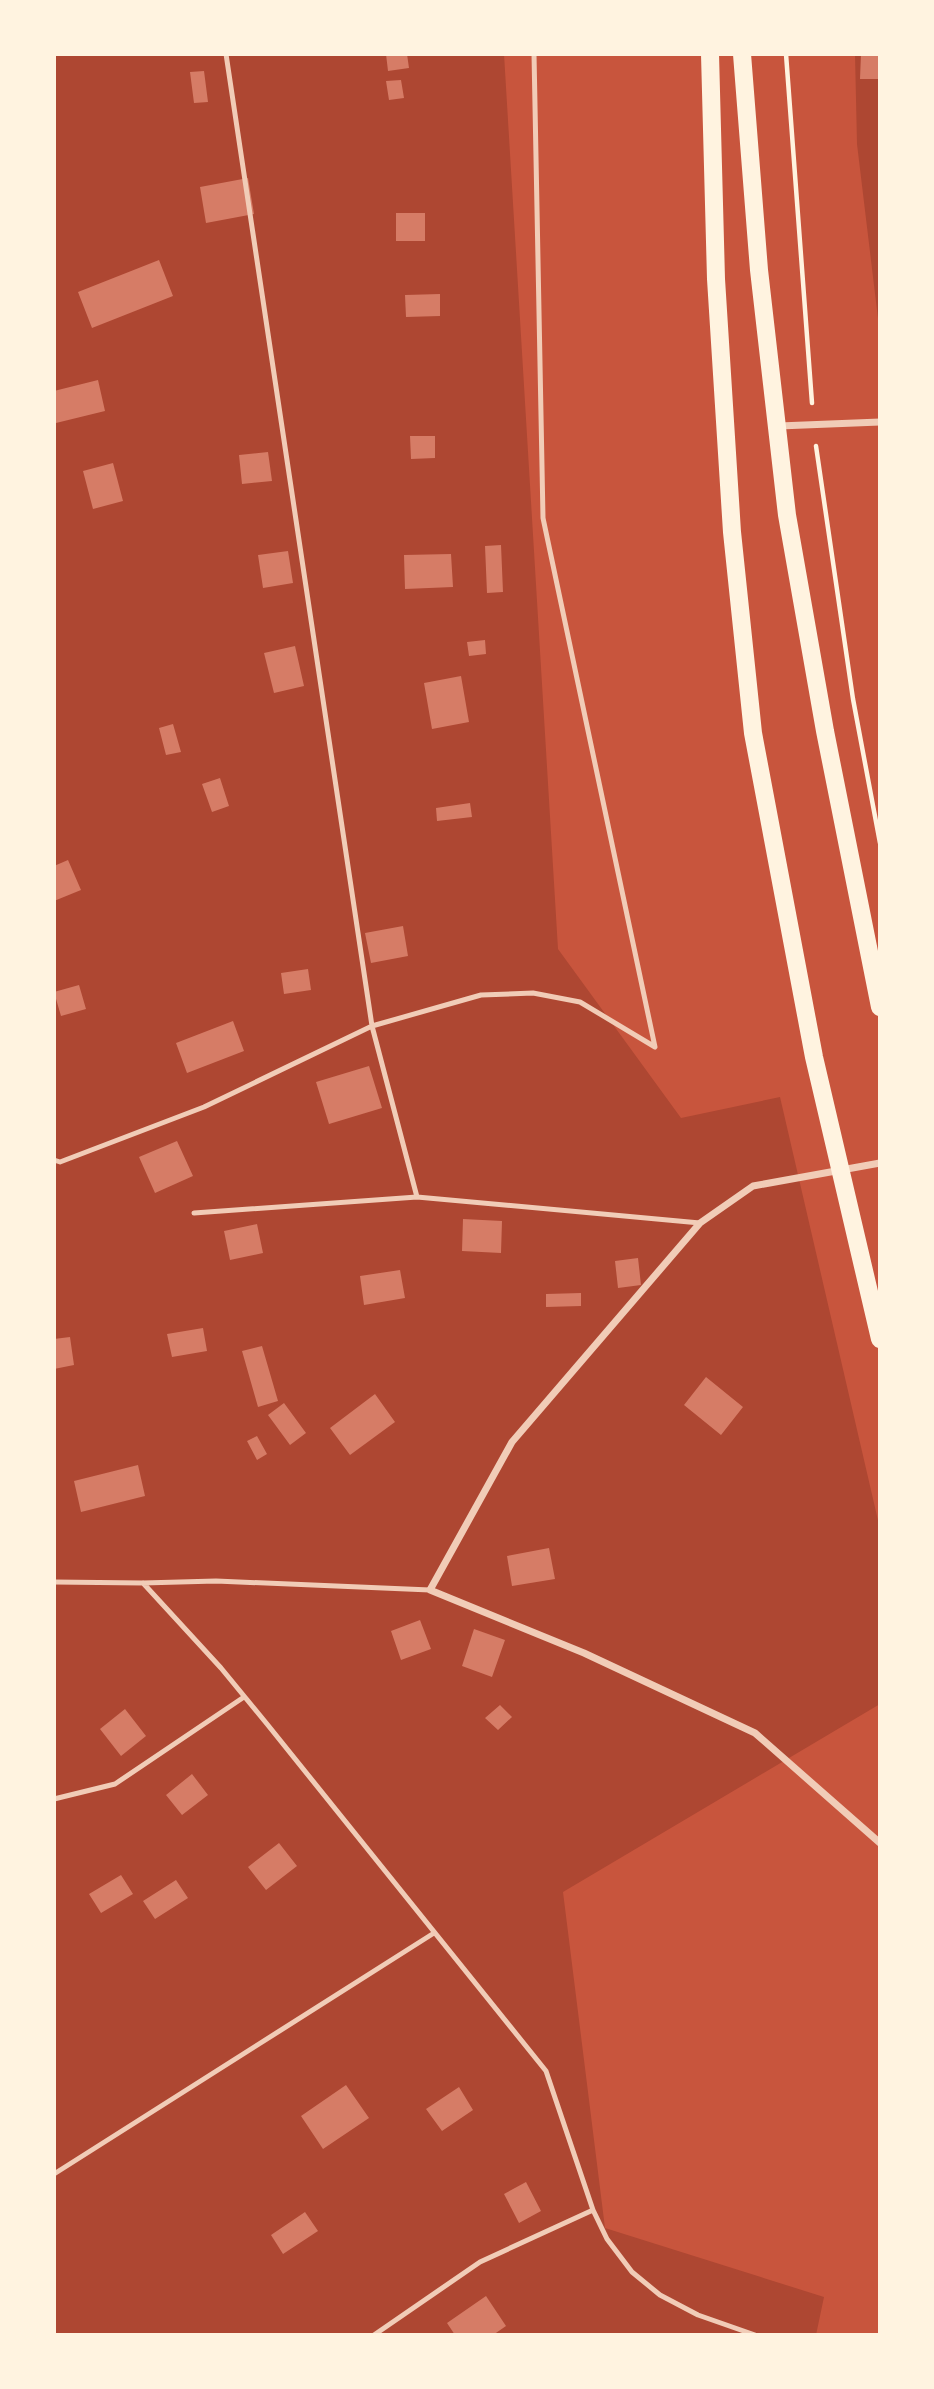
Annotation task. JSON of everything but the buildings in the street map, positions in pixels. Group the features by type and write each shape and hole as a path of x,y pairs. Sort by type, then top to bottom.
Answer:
{"main road":[{"path":"709,54 716,279 732,532 753,733 814,1057 880,1339"},
{"path":"742,54 759,270 787,515 822,717 880,1007"}],"street":[{"path":"777,426 880,422"},
{"path":"880,1163 752,1186 700,1223 512,1442 430,1590 584,1653 755,1733 880,1843"}],"lane":[{"path":"226,54 372,1026 417,1197"},
{"path":"54,1160 60,1162 204,1107 372,1026 481,995 533,993 580,1002 654,1047 543,518 534,54"},
{"path":"194,1213 417,1197 700,1223"},
{"path":"54,1582 216,1581 430,1590"},
{"path":"143,1583 244,1697 546,2071 593,2210 607,2239 632,2272 660,2295 698,2315 755,2335"},
{"path":"54,1799 116,1784 244,1697"},
{"path":"54,2174 434,1933"},
{"path":"374,2335 480,2262 593,2210"}],"shaded area":[{"path":"54,54 504,54 558,949 681,1118 780,1097 880,1529 880,1704 563,1892 605,2228 824,2297 816,2335 54,2335"},
{"path":"855,54 880,54 880,335 857,144"}]}
